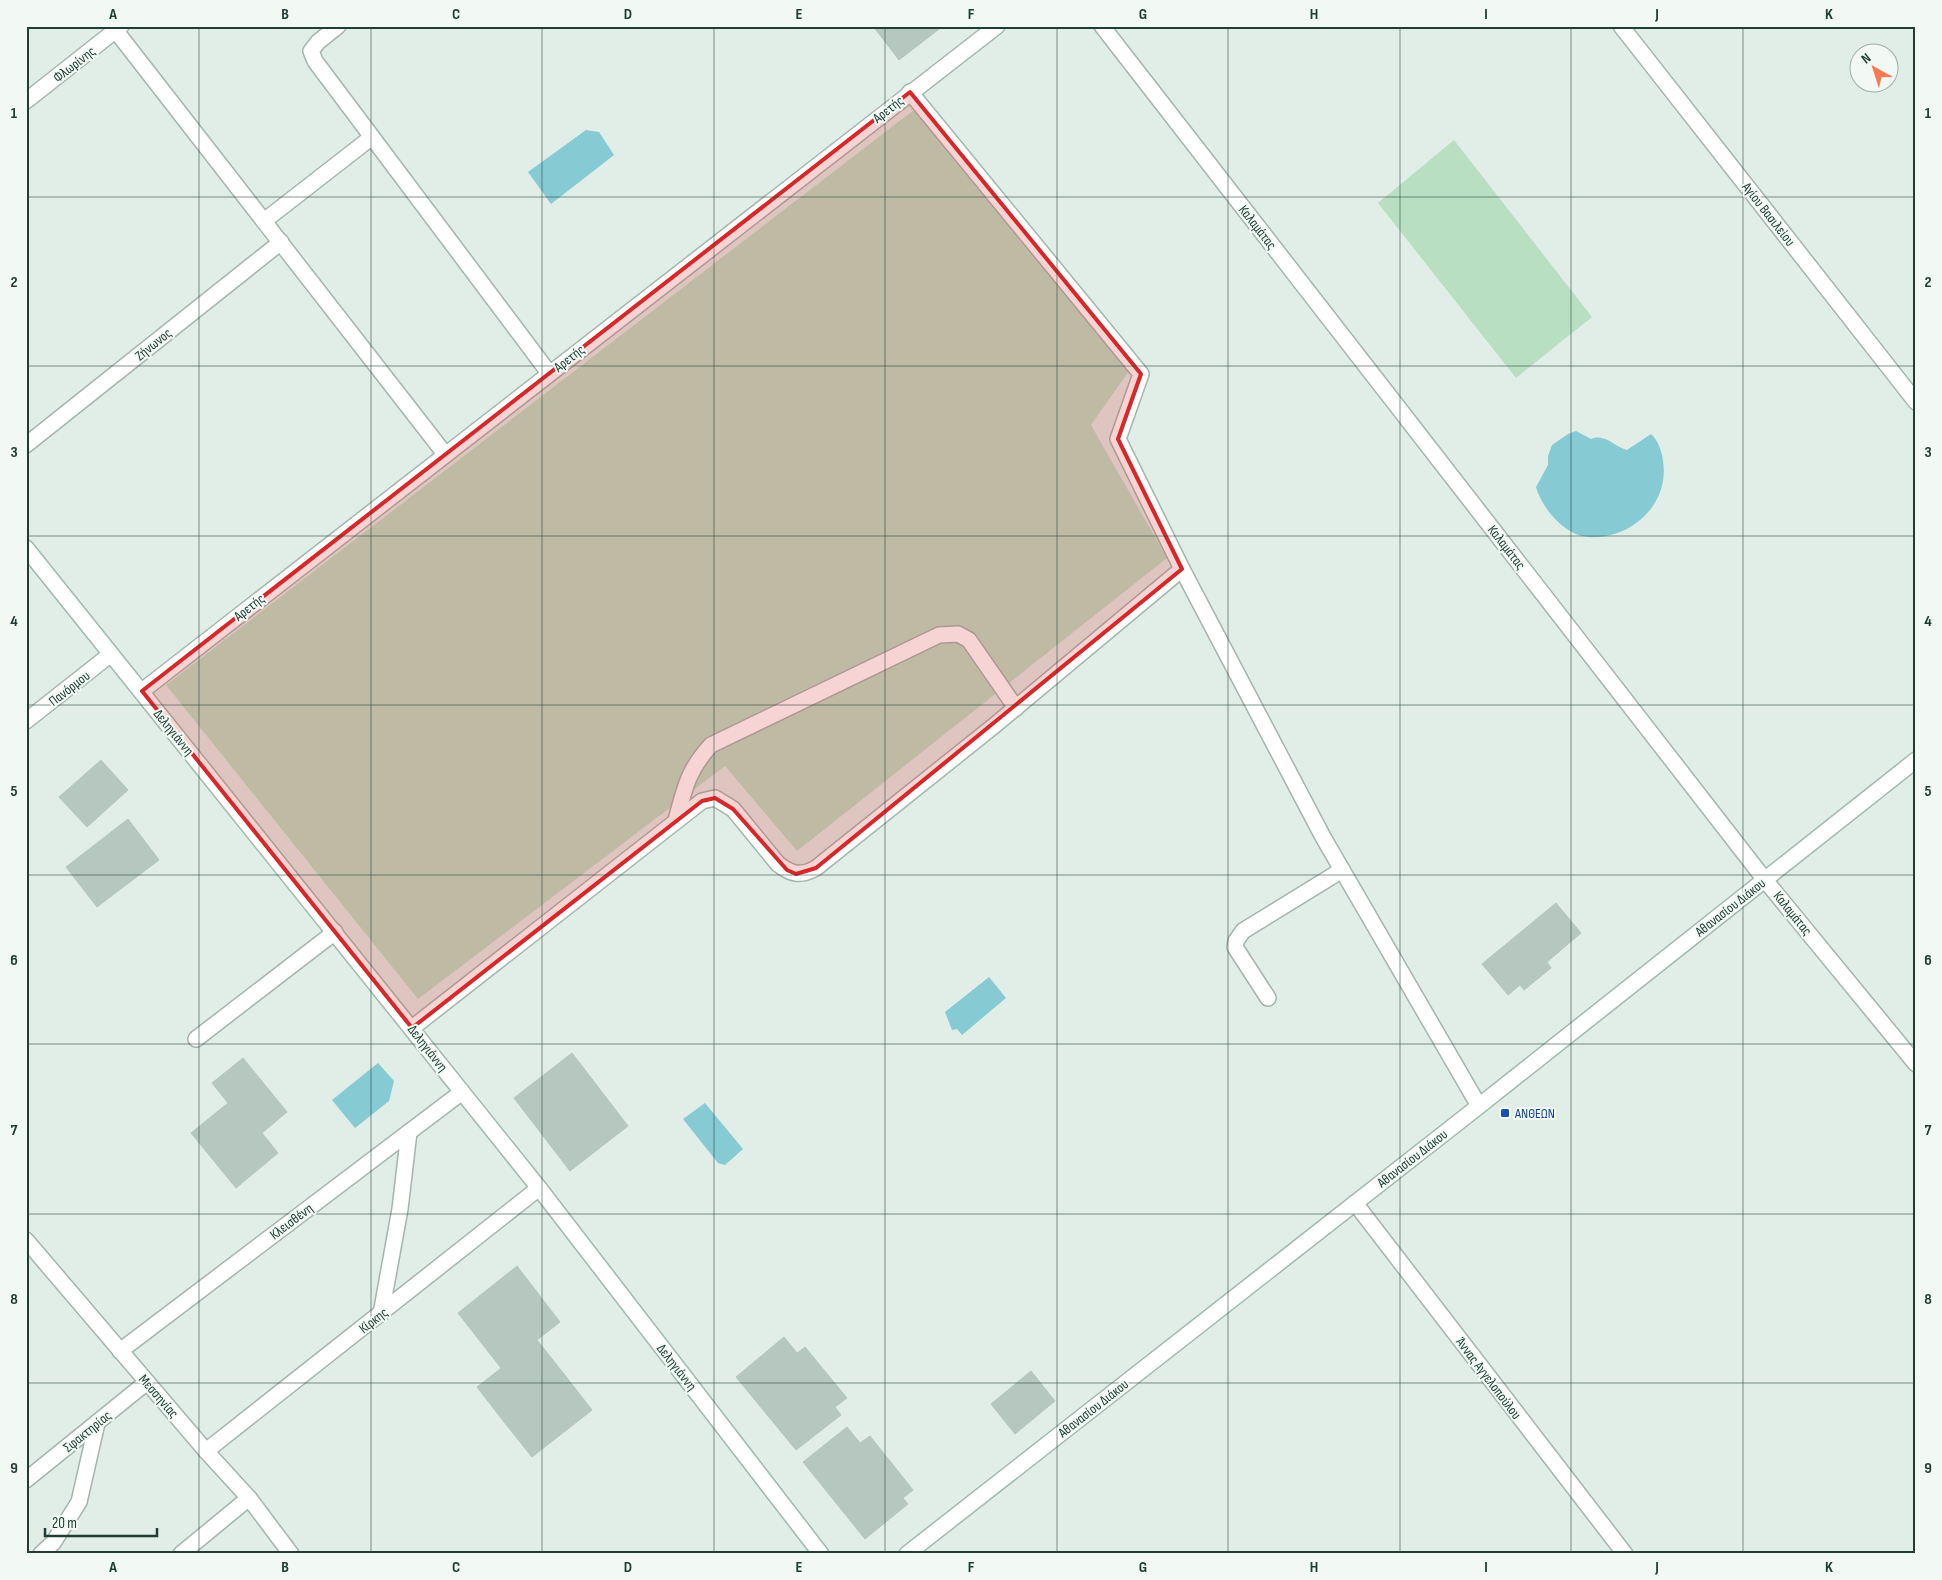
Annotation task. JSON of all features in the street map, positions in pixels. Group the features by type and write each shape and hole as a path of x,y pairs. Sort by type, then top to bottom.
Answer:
{"street":[{"path":"338,26 318,42 311,51 315,61 549,373"},
{"name":"Αρετής","path":"142,691 997,26"},
{"name":"Καλαμάτας","path":"1102,26 1766,880 1916,1064"},
{"name":"Αγίου Βασιλείου","path":"1621,26 1916,402"},
{"path":"118,28 280,242 445,454"},
{"name":"Φλωρίνης","path":"26,101 118,28"},
{"path":"910,92 1141,374 1118,439 1182,569 1342,870 1479,1106"},
{"path":"264,221 372,137"},
{"name":"Ζήνωνος","path":"26,445 280,242"},
{"name":"Δεληγιάννη","path":"26,548 539,1188 822,1554"},
{"path":"412,1028 676,820 702,802 715,798 733,809 778,864 796,874 807,873 816,868 1016,708 1182,569"},
{"path":"676,820 689,774 696,761 711,745 940,635 958,634 969,640 1016,708"},
{"name":"Πανόρμου","path":"26,721 112,654"},
{"name":"Αθανασίου Διάκου","path":"907,1554 1479,1106 1916,760"},
{"path":"1268,998 1235,947 1236,941 1243,931 1342,870"},
{"path":"196,1039 335,932"},
{"name":"Κλεισθένη","path":"120,1350 462,1092"},
{"path":"381,1314 400,1209 409,1132"},
{"name":"Κίρκης","path":"206,1451 539,1188"},
{"name":"Άννας Αγγελοπούλου","path":"1355,1202 1624,1554"},
{"name":"Μεσσηνίας","path":"26,1240 206,1451 249,1498 291,1554"},
{"name":"Σφακτηρίας","path":"26,1480 147,1382"},
{"path":"41,1554 53,1543 79,1502 98,1423"},
{"path":"181,1554 249,1498"}],"highlighted area":[{"path":"910,92 1141,374 1118,439 1182,569 816,868 796,874 787,870 733,809 715,798 702,801 412,1028 142,691"}],"green space":[{"path":"923,103 1131,368 1091,425 1167,558 797,851 725,766 418,999 166,685"},
{"path":"1454,140 1592,317 1516,378 1378,203"}],"water":[{"path":"586,130 599,132 614,155 551,204 528,172"},
{"path":"1576,431 1591,439 1605,439 1627,450 1651,434 1656,439 1661,450 1664,477 1654,505 1632,526 1604,536 1588,537 1579,535 1555,519 1543,503 1536,487 1548,465 1548,456 1552,445"},
{"path":"989,977 1006,998 962,1035 957,1029 952,1030 945,1012"},
{"path":"378,1063 394,1081 389,1101 355,1128 332,1100"},
{"path":"705,1103 743,1149 725,1165 718,1163 683,1119"}],"building":[{"path":"873,26 943,26 899,60"},
{"path":"101,760 128,790 87,827 59,797"},
{"path":"128,819 159,860 97,907 66,867"},
{"path":"1556,903 1581,933 1547,962 1551,968 1524,990 1520,985 1508,995 1482,964"},
{"path":"572,1053 628,1126 570,1171 514,1098"},
{"path":"243,1058 287,1112 262,1133 278,1153 236,1188 191,1133 228,1103 212,1083"},
{"path":"517,1266 560,1322 501,1368 458,1313"},
{"path":"784,1337 797,1353 805,1347 847,1398 835,1407 841,1415 796,1450 736,1377"},
{"path":"537,1340 564,1374 504,1422 477,1387"},
{"path":"1031,1371 1055,1401 1015,1434 991,1404"},
{"path":"564,1374 592,1410 532,1457 504,1422"},
{"path":"847,1427 860,1443 870,1436 913,1490 903,1498 908,1504 865,1539 803,1462"}],"place":[{"name":"ΑΝΘΕΩΝ","path":"1505,1113"}]}
